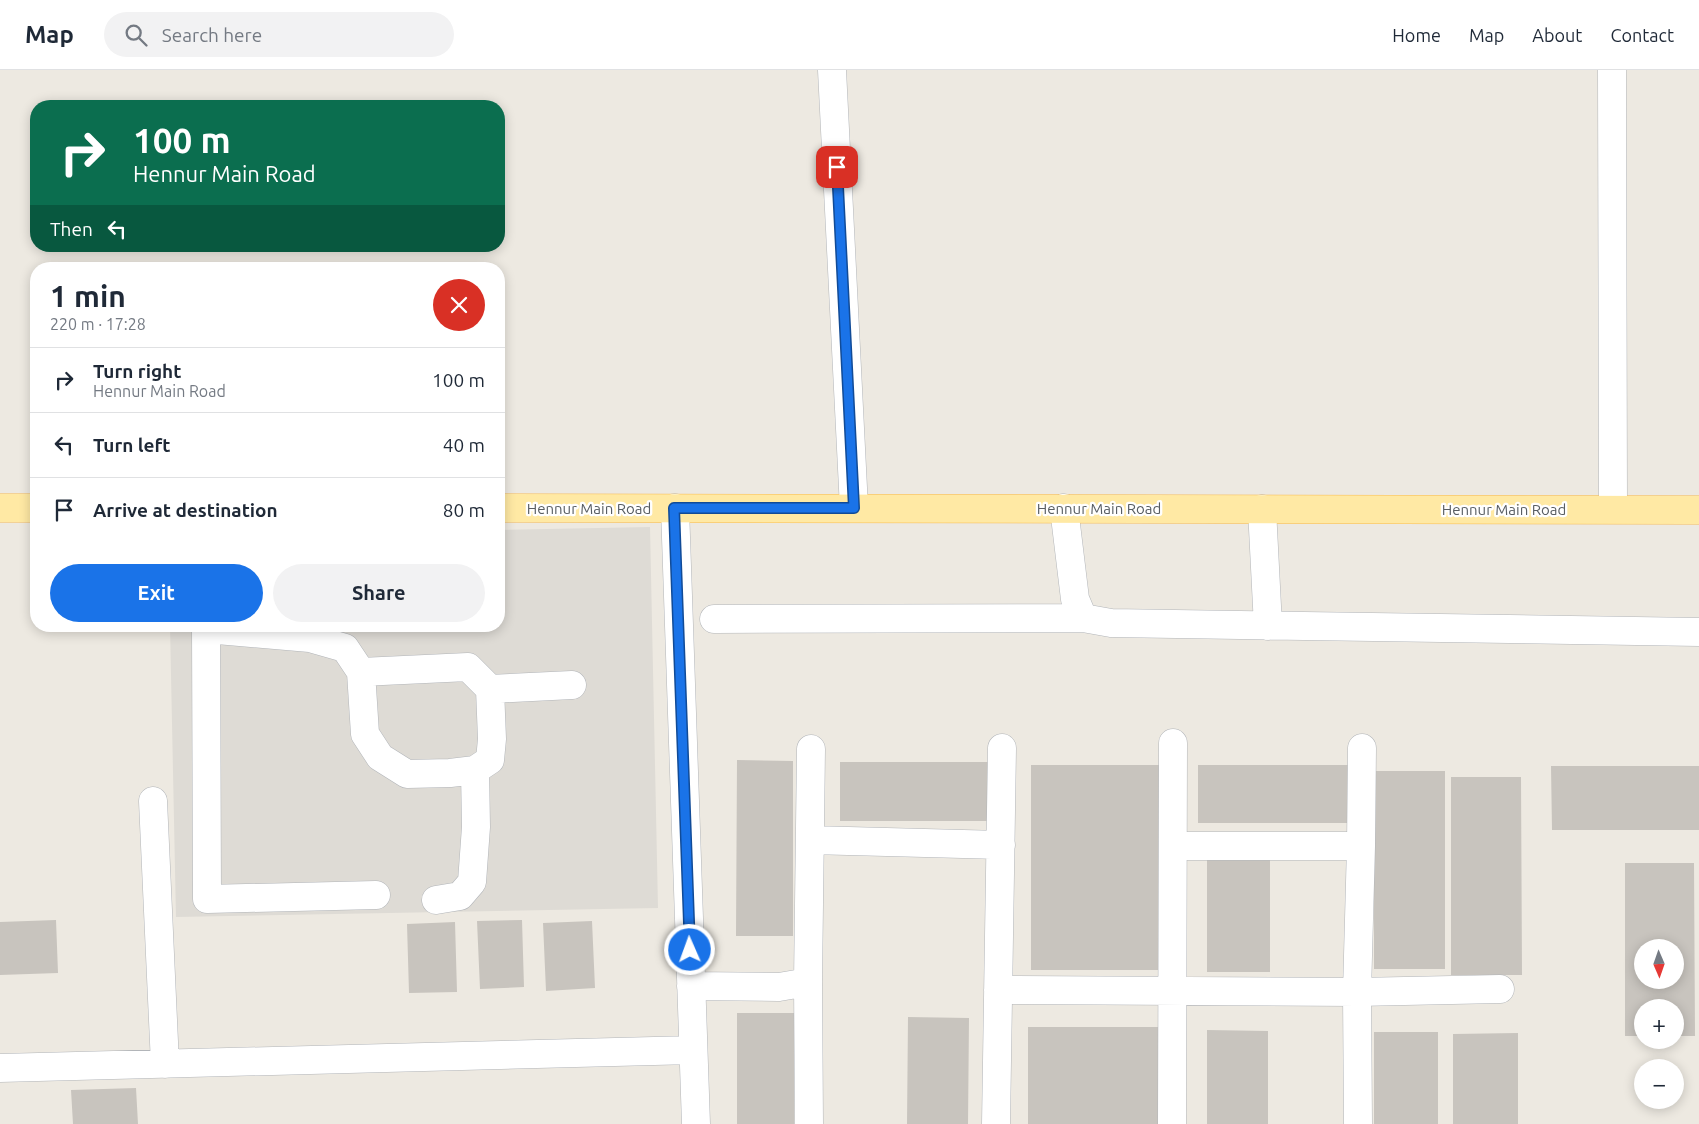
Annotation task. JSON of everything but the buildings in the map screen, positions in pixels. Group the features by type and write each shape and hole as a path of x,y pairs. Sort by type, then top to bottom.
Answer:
{"main road":[{"path":"0,508 30,508"},
{"name":"Hennur Main Road","path":"505,508 1699,510"}],"street":[{"path":"832,70 854,508"},
{"path":"1612,70 1613,509"},
{"path":"674,508 696,1124"},
{"path":"1064,508 1074,599 1083,618"},
{"path":"1262,509 1268,626"},
{"path":"714,619 1083,618 1111,623 1699,632"},
{"path":"206,632 207,899 376,895"},
{"path":"253,632 310,638 345,648 361,672 365,734 380,758 407,774 450,773 475,770 490,760 492,739 490,689 468,667 361,672"},
{"path":"490,689 572,685"},
{"path":"1172,1124 1173,743"},
{"path":"996,1124 1002,748"},
{"path":"1358,1124 1357,992 1362,748"},
{"path":"809,1124 808,982 811,749"},
{"path":"436,900 460,896 472,882 476,827 475,770"},
{"path":"153,801 165,1064"},
{"path":"810,840 1001,845"},
{"path":"1173,846 1361,846"},
{"path":"691,986 779,987 808,982"},
{"path":"998,990 1357,992 1500,989"},
{"path":"0,1068 693,1050"}],"shaded area":[{"path":"650,527 658,908 176,917 170,632 505,632 505,530"}],"route":[{"path":"690,950 674,508 854,508 837,167"}]}
